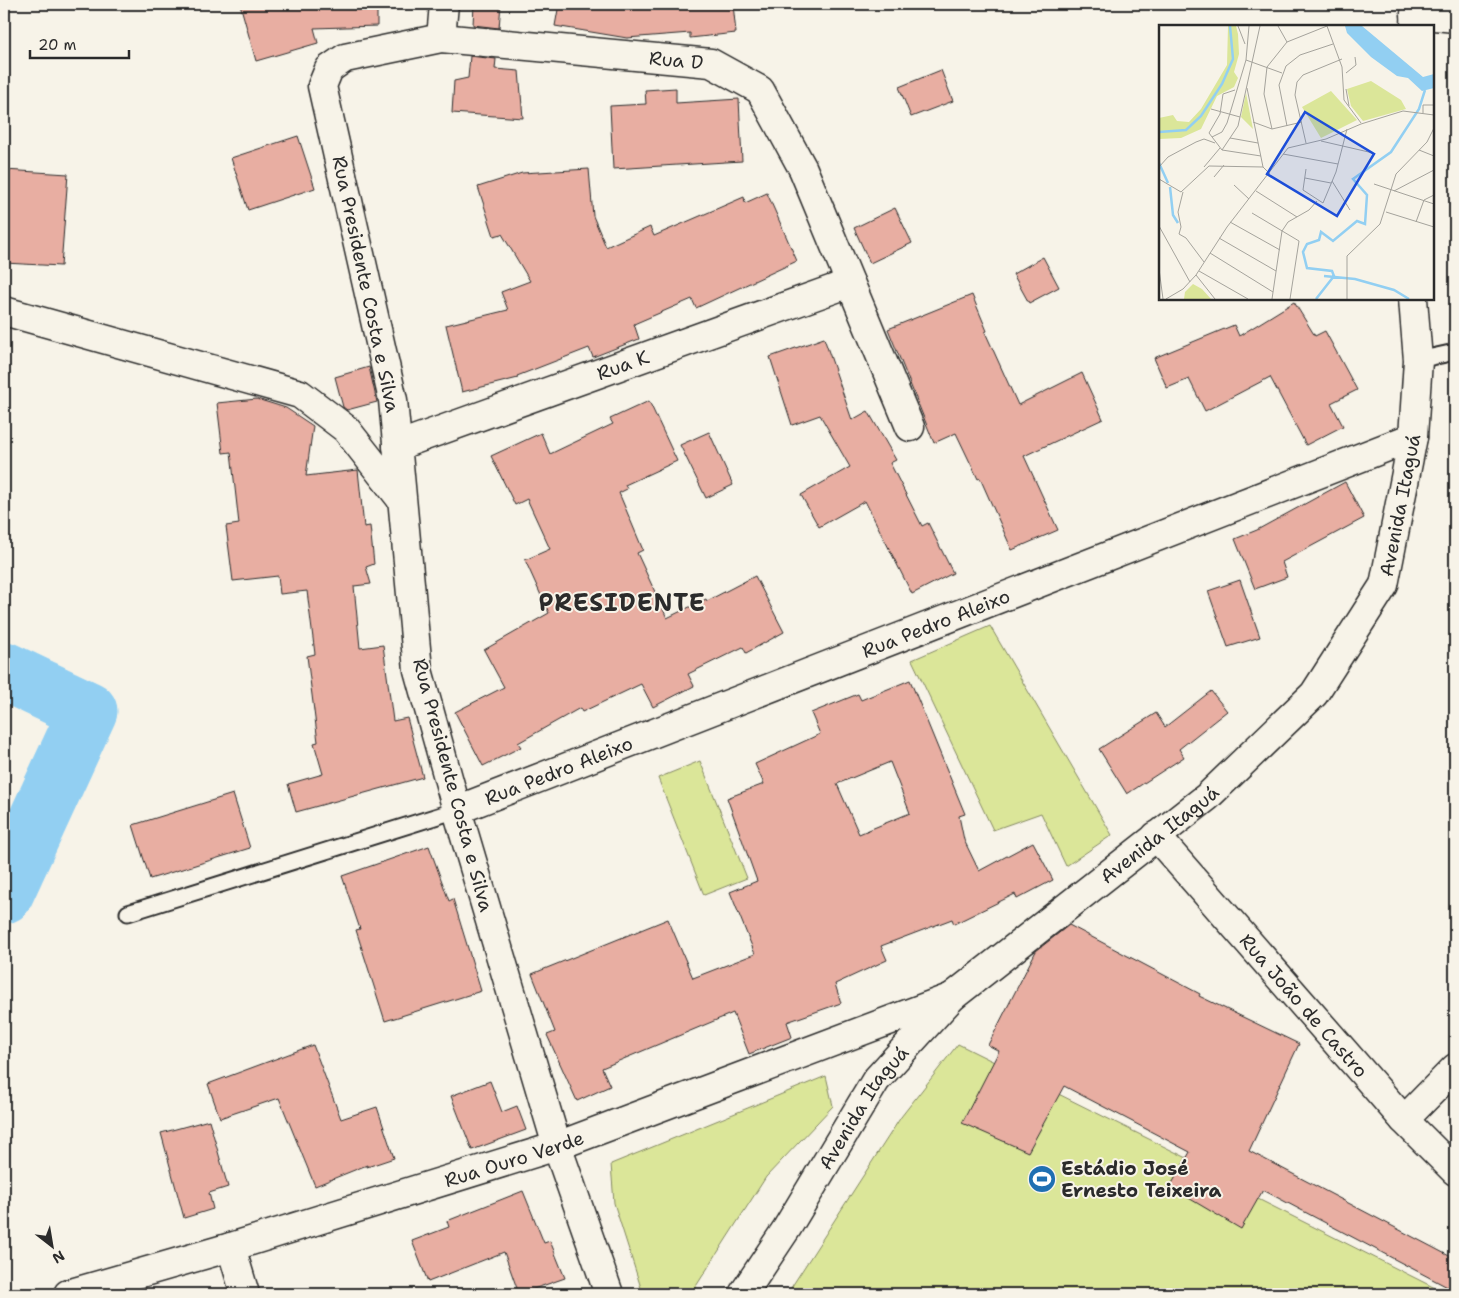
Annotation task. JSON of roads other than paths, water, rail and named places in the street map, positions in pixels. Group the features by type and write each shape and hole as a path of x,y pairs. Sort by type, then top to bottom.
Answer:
{"street":[{"path":"441,38 444,4"},
{"path":"1416,15 1455,18"},
{"name":"Rua D","path":"322,86 328,69 345,58 441,38 711,63 760,90 803,169 910,427"},
{"name":"Rua Presidente Costa e Silva","path":"322,86 393,400 418,670 457,810 557,1146 609,1294"},
{"name":"Rua K","path":"397,446 850,283"},
{"name":"Avenida Itaguá","path":"743,1294 787,1228 876,1080 952,996 1207,797 1314,694 1384,585 1413,436 1418,360 1413,300"},
{"path":"4,311 300,394 346,430 401,499"},
{"name":"Rua Pedro Aleixo","path":"457,810 1413,436"},
{"name":"Rua João de Castro","path":"1156,836 1404,1120 1455,1172"},
{"name":"Rua Ouro Verde","path":"68,1294 231,1247 557,1146 952,996"},
{"path":"1404,1120 1455,1068"},
{"path":"231,1247 245,1294"}],"lane":[{"path":"1418,360 1455,352"},
{"path":"128,913 457,810"}],"waterway":[{"path":"4,671 88,711 4,894"}],"place":[{"name":"Estádio José Ernesto Teixeira","path":"1042,1179"}],"district":[{"name":"PRESIDENTE","path":"622,603"}]}
